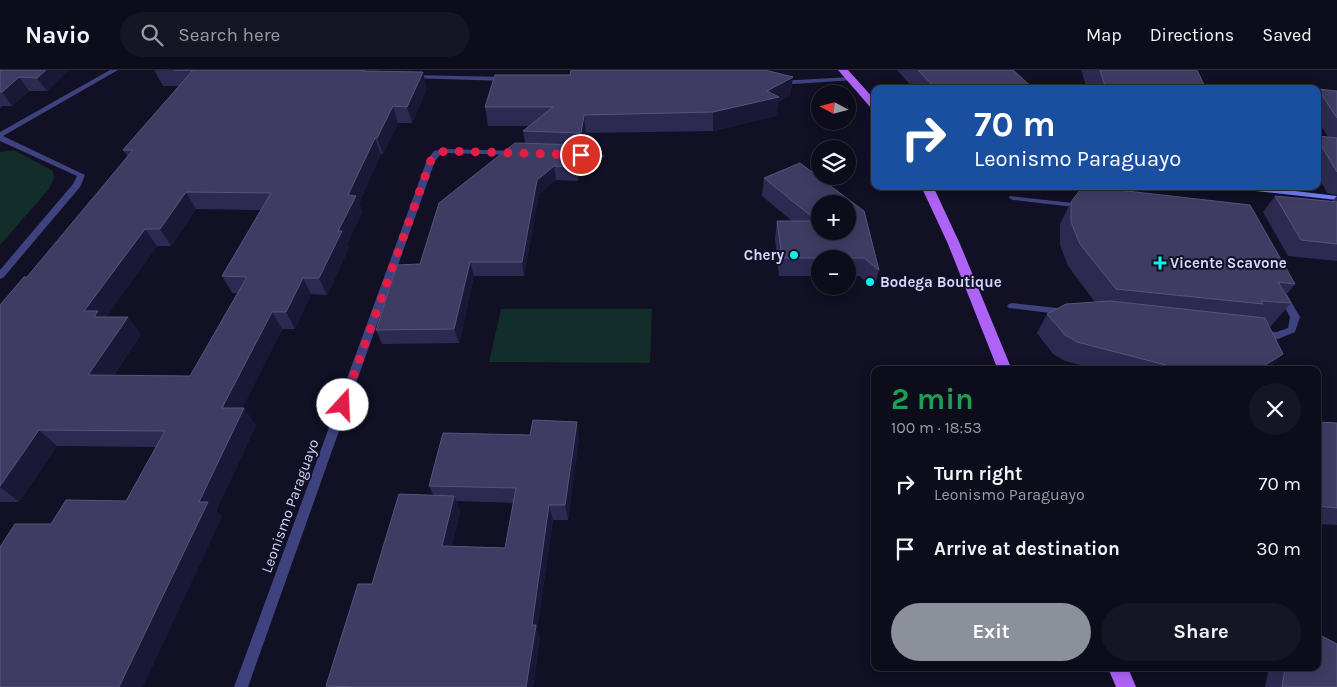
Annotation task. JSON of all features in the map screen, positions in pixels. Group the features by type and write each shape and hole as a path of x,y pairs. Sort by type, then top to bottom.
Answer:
{"main road":[{"path":"843,70 871,101"},
{"path":"929,190 958,252 1003,366"},
{"path":"1119,671 1126,687"}],"street":[{"path":"0,137 116,70"},
{"path":"404,77 512,79"},
{"path":"774,83 852,79"},
{"path":"0,137 81,176 78,185 0,276"},
{"name":"Leonismo Paraguayo","path":"241,687 431,160 437,154 445,151 523,153"},
{"path":"562,154 601,156"},
{"path":"1264,190 1337,198"},
{"path":"1013,198 1093,207"},
{"path":"1249,333 1278,336 1292,330 1295,318 1278,285"},
{"path":"1012,306 1076,313"}],"green space":[{"path":"14,150 53,171 54,178 49,189 0,245 0,152"},
{"path":"501,309 652,309 650,363 489,362"}],"building":[{"path":"0,70 46,70 37,78 19,77 0,92"},
{"path":"193,70 423,72 407,107 393,106 377,138 375,138 348,195 356,196 338,231 342,231 319,278 303,278 286,312 272,312 222,408 244,408 199,502 208,502 119,687 0,687 0,547 15,524 51,524 66,500 126,501 165,431 39,430 0,486 0,305 24,277 27,277 133,150 123,150","holes":["186,192 271,193 222,276 247,277 190,376 88,375 128,317 94,317 98,311 84,311 145,229 160,229"]},
{"path":"571,70 765,70 793,77 767,91 779,97 713,112 584,115 581,133 523,131 553,107 485,107 495,75 570,75"},
{"path":"918,70 1013,70 1030,85 932,85"},
{"path":"1100,70 1197,70 1204,85 1105,85"},
{"path":"1321,89 1337,91 1337,118 1321,94"},
{"path":"1321,136 1337,138 1337,172 1321,145"},
{"path":"515,143 580,145 576,167 554,166 537,180 522,262 470,262 454,329 376,330 397,265 420,264 439,203"},
{"path":"800,163 811,171 811,185 829,185 843,195 811,195 811,216 764,178"},
{"path":"1080,190 1118,190 1250,205 1295,284 1278,282 1291,303 1261,301 1263,304 1116,289 1080,244 1071,222 1071,202"},
{"path":"1275,196 1337,202 1337,244 1301,240"},
{"path":"856,205 864,211 879,270 864,258 856,258 856,250 811,250 811,258 782,258 777,221 811,221 811,240 856,240"},
{"path":"1110,301 1265,318 1283,354 1264,366 1170,366 1077,342 1065,335 1047,314 1066,304"},
{"path":"533,420 577,422 565,505 549,505 532,625 536,625 526,687 326,686 358,584 372,584 399,494 454,496 442,546 505,548 516,488 429,486 443,433 530,435"},
{"path":"1321,422 1337,423 1337,508 1321,506"},
{"path":"1321,636 1337,644 1337,687 1282,687 1285,671 1321,671"}],"place":[{"name":"Chery","path":"794,255"},
{"name":"Vicente Scavone","path":"1160,263"},
{"name":"Bodega Boutique","path":"870,282"}],"route":[{"path":"343,405 431,160 437,154 445,151 581,155"}]}
